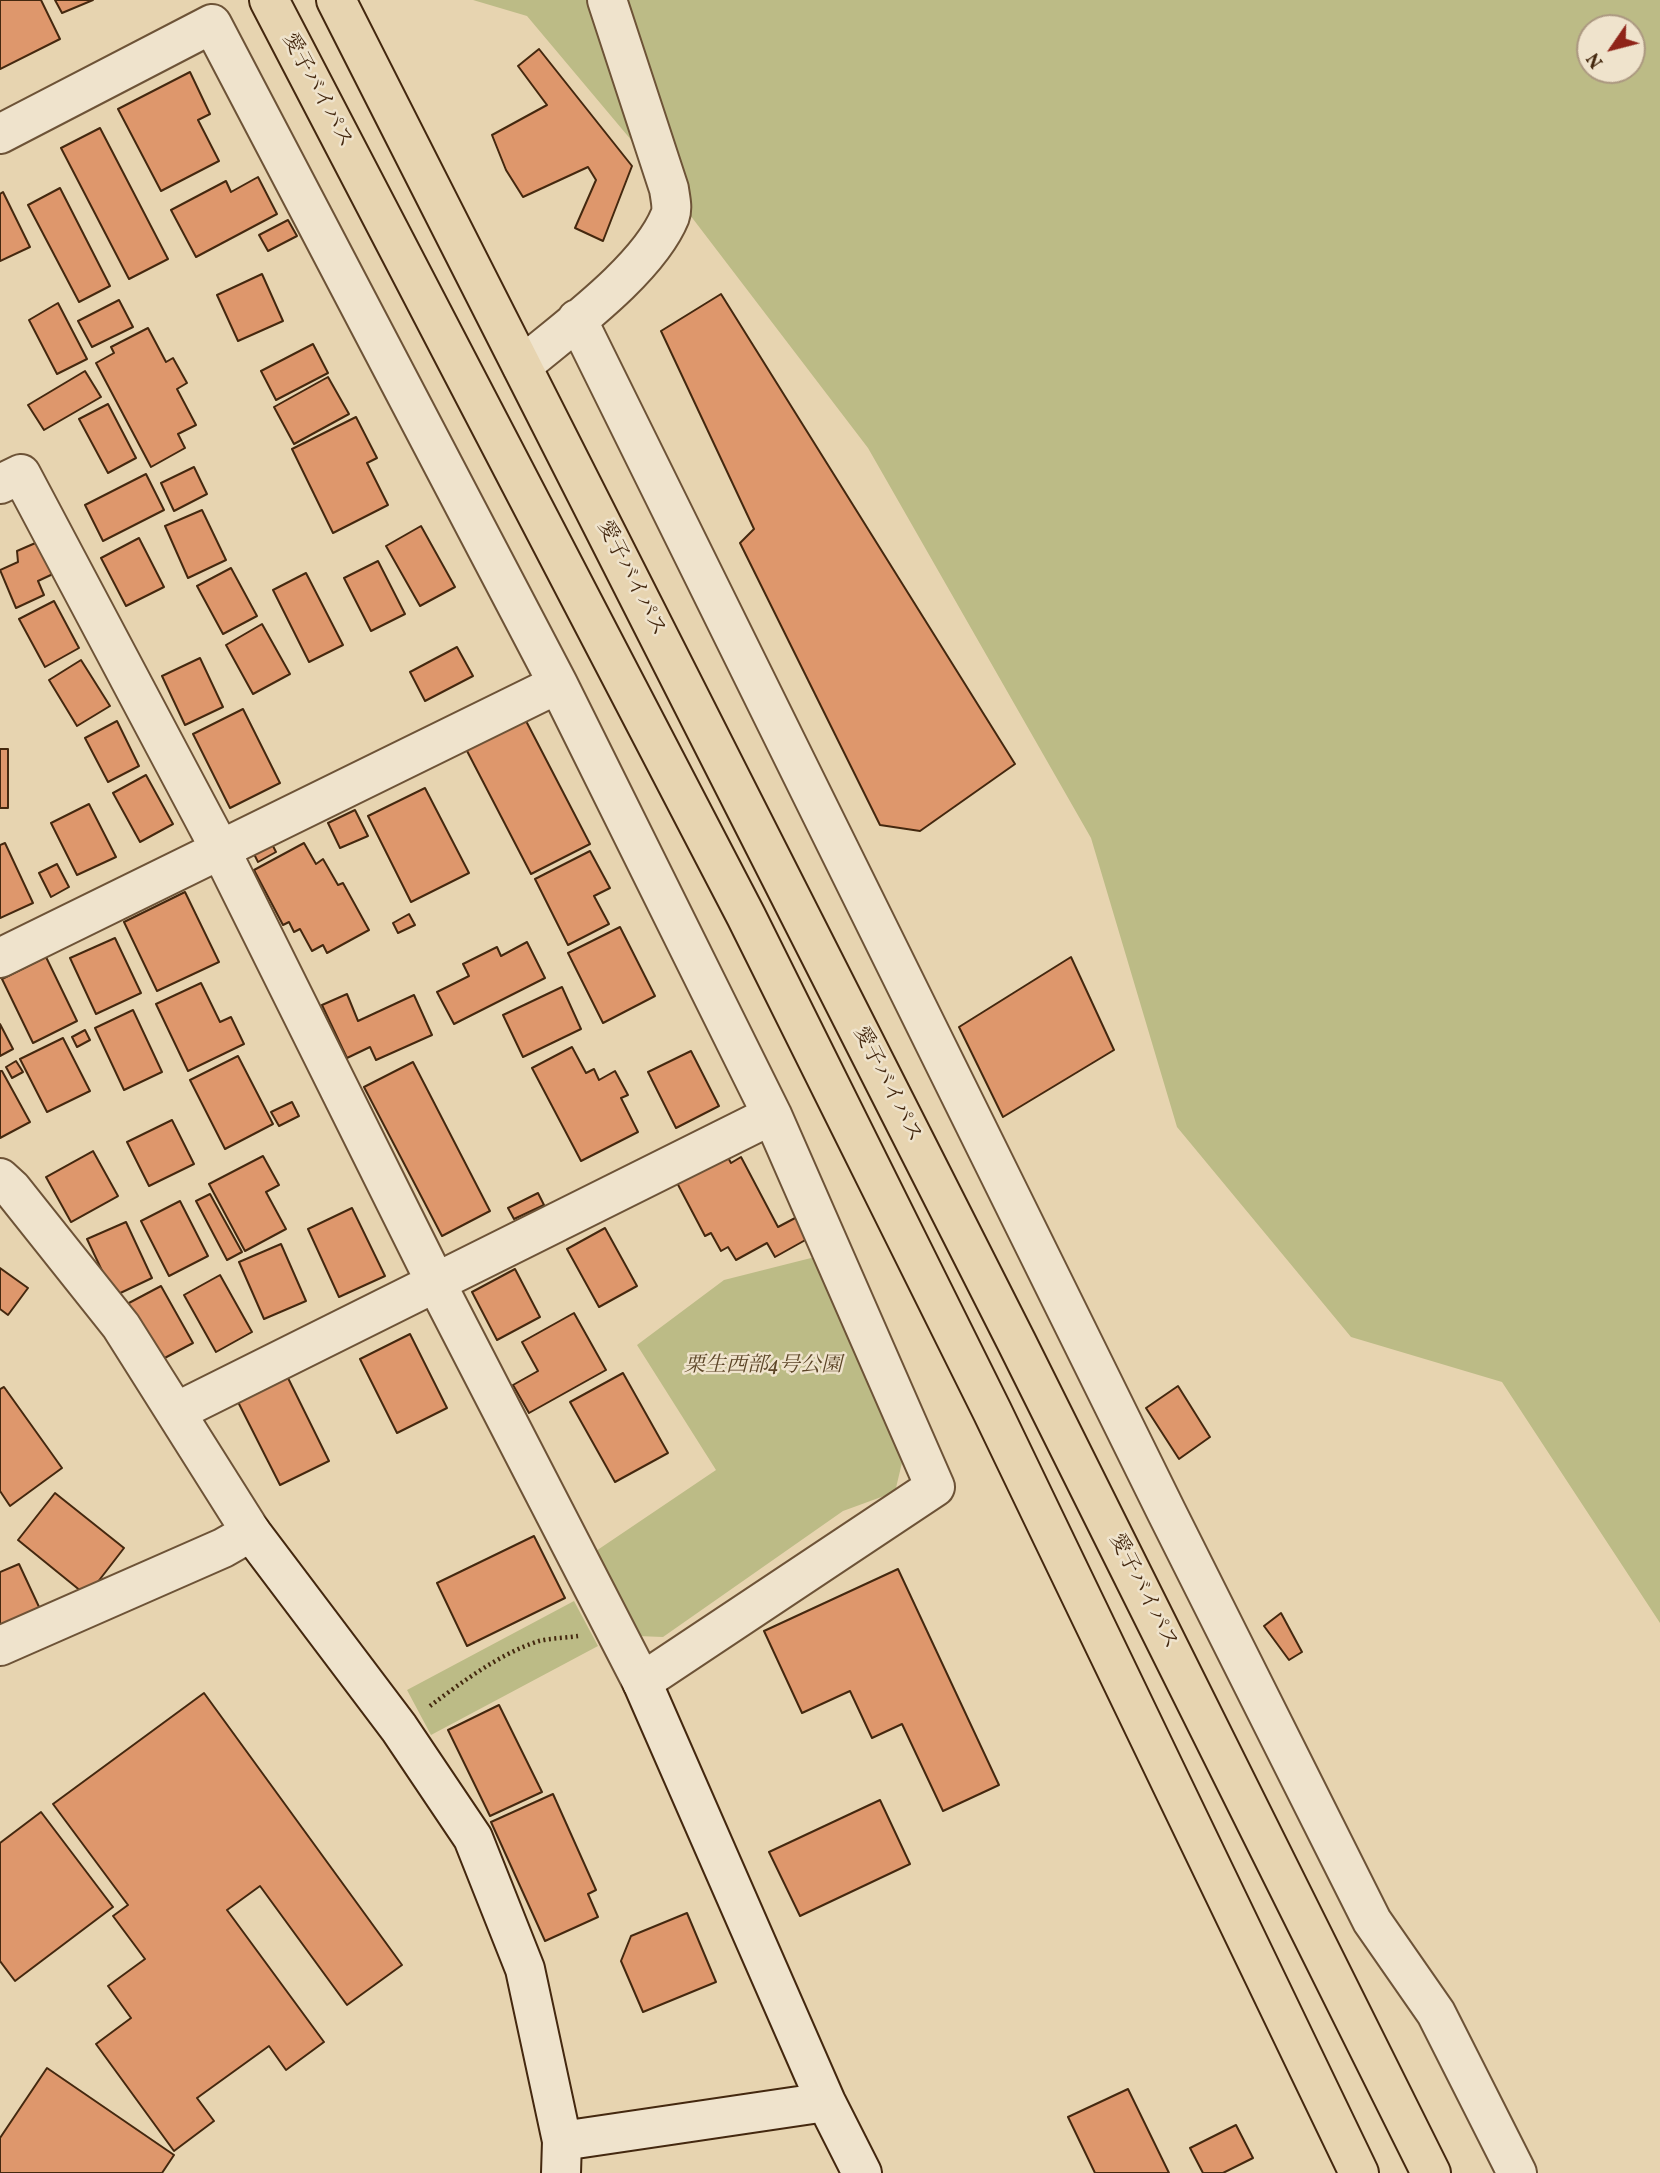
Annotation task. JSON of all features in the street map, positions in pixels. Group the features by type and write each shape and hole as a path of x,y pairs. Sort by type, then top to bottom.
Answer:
{"highway":[{"name":"愛子バイパス","path":"269,0 747,916 992,1411 1360,2173"},
{"name":"愛子バイパス","path":"337,0 1022,1353 1431,2173"}],"street":[{"path":"522,366 623,280 655,240 672,213 669,189 607,0"},
{"path":"0,134 212,24 558,684 772,1115 936,1487 642,1682"},
{"path":"577,319 1167,1513 1372,1921 1436,2012 1517,2173"},
{"path":"0,484 21,474 219,849 436,1283 642,1682 826,2102 862,2173"},
{"path":"0,958 558,684"},
{"path":"176,1412 772,1115"},
{"path":"0,1178 12,1189 121,1326 251,1532 399,1728 473,1838 525,1969 561,2157 826,2102"},
{"path":"0,1646 223,1548 251,1532"}],"path":[{"path":"399,1728 461,1682 519,1649 541,1641 581,1636 610,1621"}],"green space":[{"path":"473,0 1660,0 1660,1623 1502,1382 1351,1337 1177,1127 1091,838 868,448 648,160 527,16"},
{"name":"栗生西部4号公園","path":"815,1257 905,1450 895,1492 843,1511 663,1637 637,1636 593,1553 716,1470 637,1345 724,1280"},
{"path":"574,1601 598,1646 431,1735 407,1690"}],"building":[{"path":"0,0 41,0 60,39 0,69"},
{"path":"55,0 93,0 62,13"},
{"path":"539,49 632,166 603,241 575,228 596,180 588,167 523,197 506,170 492,135 547,105 518,66"},
{"path":"190,72 210,114 198,120 219,161 161,191 118,109"},
{"path":"100,128 168,259 129,279 61,148"},
{"path":"258,177 277,214 196,257 171,210 226,181 231,192"},
{"path":"60,188 110,286 79,302 28,205"},
{"path":"3,192 30,247 0,261 0,194"},
{"path":"288,220 297,236 268,251 259,235"},
{"path":"262,274 283,321 238,341 217,295"},
{"path":"721,294 1015,764 920,831 880,825 740,543 754,529 661,331"},
{"path":"119,300 133,327 92,347 78,321"},
{"path":"58,303 87,359 57,374 29,320"},
{"path":"148,328 166,362 173,358 187,383 177,389 196,425 178,434 185,448 151,467 96,363 114,353 111,347"},
{"path":"313,344 328,373 276,400 261,371"},
{"path":"85,371 101,397 44,430 28,405"},
{"path":"328,377 349,414 294,444 274,407"},
{"path":"108,404 136,458 108,473 79,419"},
{"path":"356,417 377,458 367,463 388,505 333,533 292,449"},
{"path":"194,467 207,494 174,511 161,483"},
{"path":"146,474 164,510 103,541 85,505"},
{"path":"202,510 226,560 188,578 165,526"},
{"path":"421,526 455,587 420,606 386,546"},
{"path":"139,538 164,587 126,606 101,558"},
{"path":"40,541 55,573 38,581 44,595 16,608 0,570 18,562 17,551"},
{"path":"378,561 405,614 371,631 344,578"},
{"path":"231,568 257,616 223,634 197,586"},
{"path":"306,573 343,645 309,662 273,590"},
{"path":"54,601 79,648 45,667 19,619"},
{"path":"262,624 290,674 253,694 226,645"},
{"path":"457,647 473,676 425,701 410,672"},
{"path":"200,658 223,707 185,725 162,676"},
{"path":"81,660 110,706 77,726 49,680"},
{"path":"243,709 280,783 230,808 193,734"},
{"path":"525,719 590,844 531,874 466,749"},
{"path":"117,721 139,766 108,782 85,738"},
{"path":"0,749 8,749 8,808 0,808"},
{"path":"146,775 173,824 140,842 113,793"},
{"path":"425,788 469,873 411,902 368,816"},
{"path":"89,804 116,857 77,875 51,823"},
{"path":"355,810 368,836 340,848 328,823"},
{"path":"269,838 276,852 258,862 251,848"},
{"path":"5,843 33,903 0,918 0,845"},
{"path":"304,843 316,864 323,859 338,885 343,883 369,930 327,953 323,945 312,951 300,929 294,932 289,922 283,925 254,870"},
{"path":"590,851 610,888 594,896 609,924 568,945 535,879"},
{"path":"57,864 69,887 51,897 39,873"},
{"path":"185,892 219,962 157,991 124,922"},
{"path":"409,914 415,925 398,933 393,923"},
{"path":"620,927 655,996 603,1023 568,953"},
{"path":"115,938 141,993 96,1014 70,958"},
{"path":"527,942 545,978 454,1024 437,992 469,976 463,964 497,947 501,956"},
{"path":"46,957 77,1021 33,1043 2,979"},
{"path":"1071,957 1114,1050 1003,1117 959,1027"},
{"path":"201,983 220,1022 231,1017 244,1044 188,1071 156,1004"},
{"path":"562,987 581,1029 523,1057 503,1015"},
{"path":"347,994 358,1021 414,995 432,1035 376,1060 370,1047 347,1058 322,1005"},
{"path":"133,1010 162,1072 124,1090 95,1028"},
{"path":"0,1024 13,1049 0,1056"},
{"path":"85,1030 90,1040 77,1047 72,1037"},
{"path":"63,1038 90,1091 47,1112 20,1059"},
{"path":"572,1047 586,1073 594,1069 599,1080 615,1071 628,1095 621,1098 638,1132 581,1161 532,1068"},
{"path":"691,1051 719,1106 676,1128 648,1072"},
{"path":"238,1056 273,1124 225,1149 190,1080"},
{"path":"16,1061 23,1072 12,1078 6,1067"},
{"path":"413,1062 490,1211 442,1236 364,1087"},
{"path":"0,1071 30,1122 0,1138"},
{"path":"292,1102 299,1116 279,1126 271,1112"},
{"path":"172,1120 194,1164 149,1186 127,1142"},
{"path":"93,1151 118,1196 71,1222 46,1177"},
{"path":"725,1152 731,1163 741,1157 778,1227 797,1217 809,1238 775,1257 767,1243 736,1260 728,1247 721,1251 711,1233 705,1236 675,1179"},
{"path":"263,1156 279,1185 266,1192 286,1229 245,1251 209,1184"},
{"path":"538,1193 544,1205 514,1219 508,1208"},
{"path":"210,1194 242,1252 227,1260 196,1201"},
{"path":"180,1201 208,1256 169,1276 141,1221"},
{"path":"352,1208 385,1276 339,1297 308,1229"},
{"path":"126,1222 152,1278 114,1296 87,1239"},
{"path":"605,1228 637,1286 599,1307 567,1249"},
{"path":"281,1244 306,1301 264,1319 239,1262"},
{"path":"0,1268 28,1288 8,1315 0,1309"},
{"path":"515,1269 540,1317 497,1340 472,1292"},
{"path":"220,1275 252,1332 216,1352 184,1295"},
{"path":"161,1286 193,1343 159,1361 127,1304"},
{"path":"574,1313 606,1370 529,1413 513,1385 538,1371 522,1342"},
{"path":"410,1334 447,1408 397,1433 360,1359"},
{"path":"623,1373 668,1453 615,1482 570,1402"},
{"path":"287,1376 329,1461 280,1485 237,1400"},
{"path":"1178,1386 1210,1437 1179,1459 1146,1408"},
{"path":"4,1387 62,1468 10,1506 0,1491 0,1389"},
{"path":"55,1493 124,1548 87,1596 18,1540"},
{"path":"534,1536 565,1598 467,1646 437,1583"},
{"path":"19,1564 40,1609 0,1628 0,1572"},
{"path":"898,1569 999,1785 943,1811 902,1724 872,1738 850,1691 802,1713 764,1631"},
{"path":"1281,1613 1302,1652 1289,1660 1264,1626"},
{"path":"204,1693 402,1965 347,2005 260,1886 227,1910 324,2042 286,2070 269,2046 197,2098 214,2121 174,2151 96,2044 131,2018 108,1986 145,1959 113,1916 128,1905 53,1804"},
{"path":"499,1705 542,1792 490,1816 448,1730"},
{"path":"553,1794 596,1890 588,1894 598,1917 545,1941 491,1822"},
{"path":"880,1800 910,1864 800,1916 769,1852"},
{"path":"41,1812 113,1907 15,1981 0,1961 0,1843"},
{"path":"687,1913 716,1982 643,2012 621,1961 631,1936"},
{"path":"47,2068 174,2155 162,2173 0,2173 0,2138"},
{"path":"1128,2089 1169,2173 1095,2173 1068,2117"},
{"path":"1236,2125 1253,2158 1223,2173 1203,2173 1190,2148"}]}
